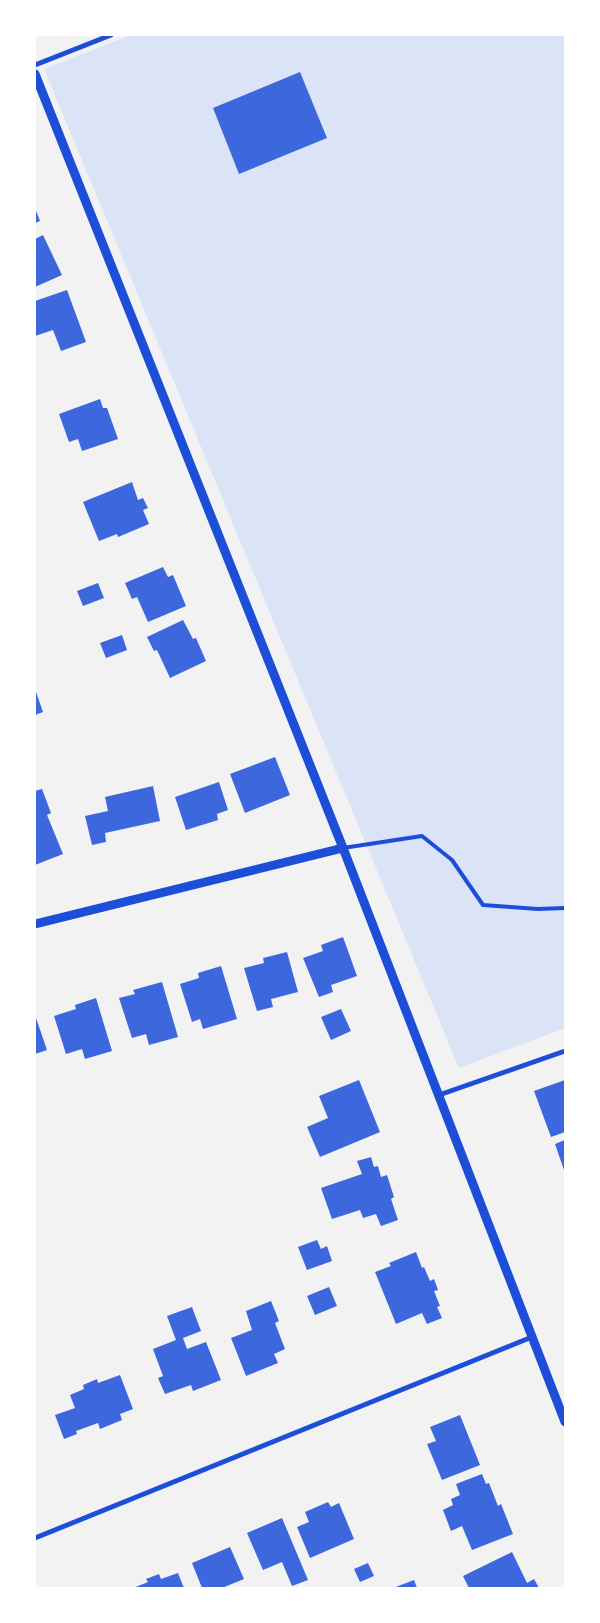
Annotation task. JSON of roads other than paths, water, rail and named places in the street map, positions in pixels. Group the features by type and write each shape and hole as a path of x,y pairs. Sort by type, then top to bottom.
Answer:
{"street":[{"path":"35,66 111,35"},
{"path":"35,74 343,848 565,1422"},
{"path":"35,924 343,848"},
{"path":"439,1095 565,1050"},
{"path":"35,1538 532,1337"}],"lane":[{"path":"343,848 422,836 452,860 483,905 538,909 565,908"}]}
